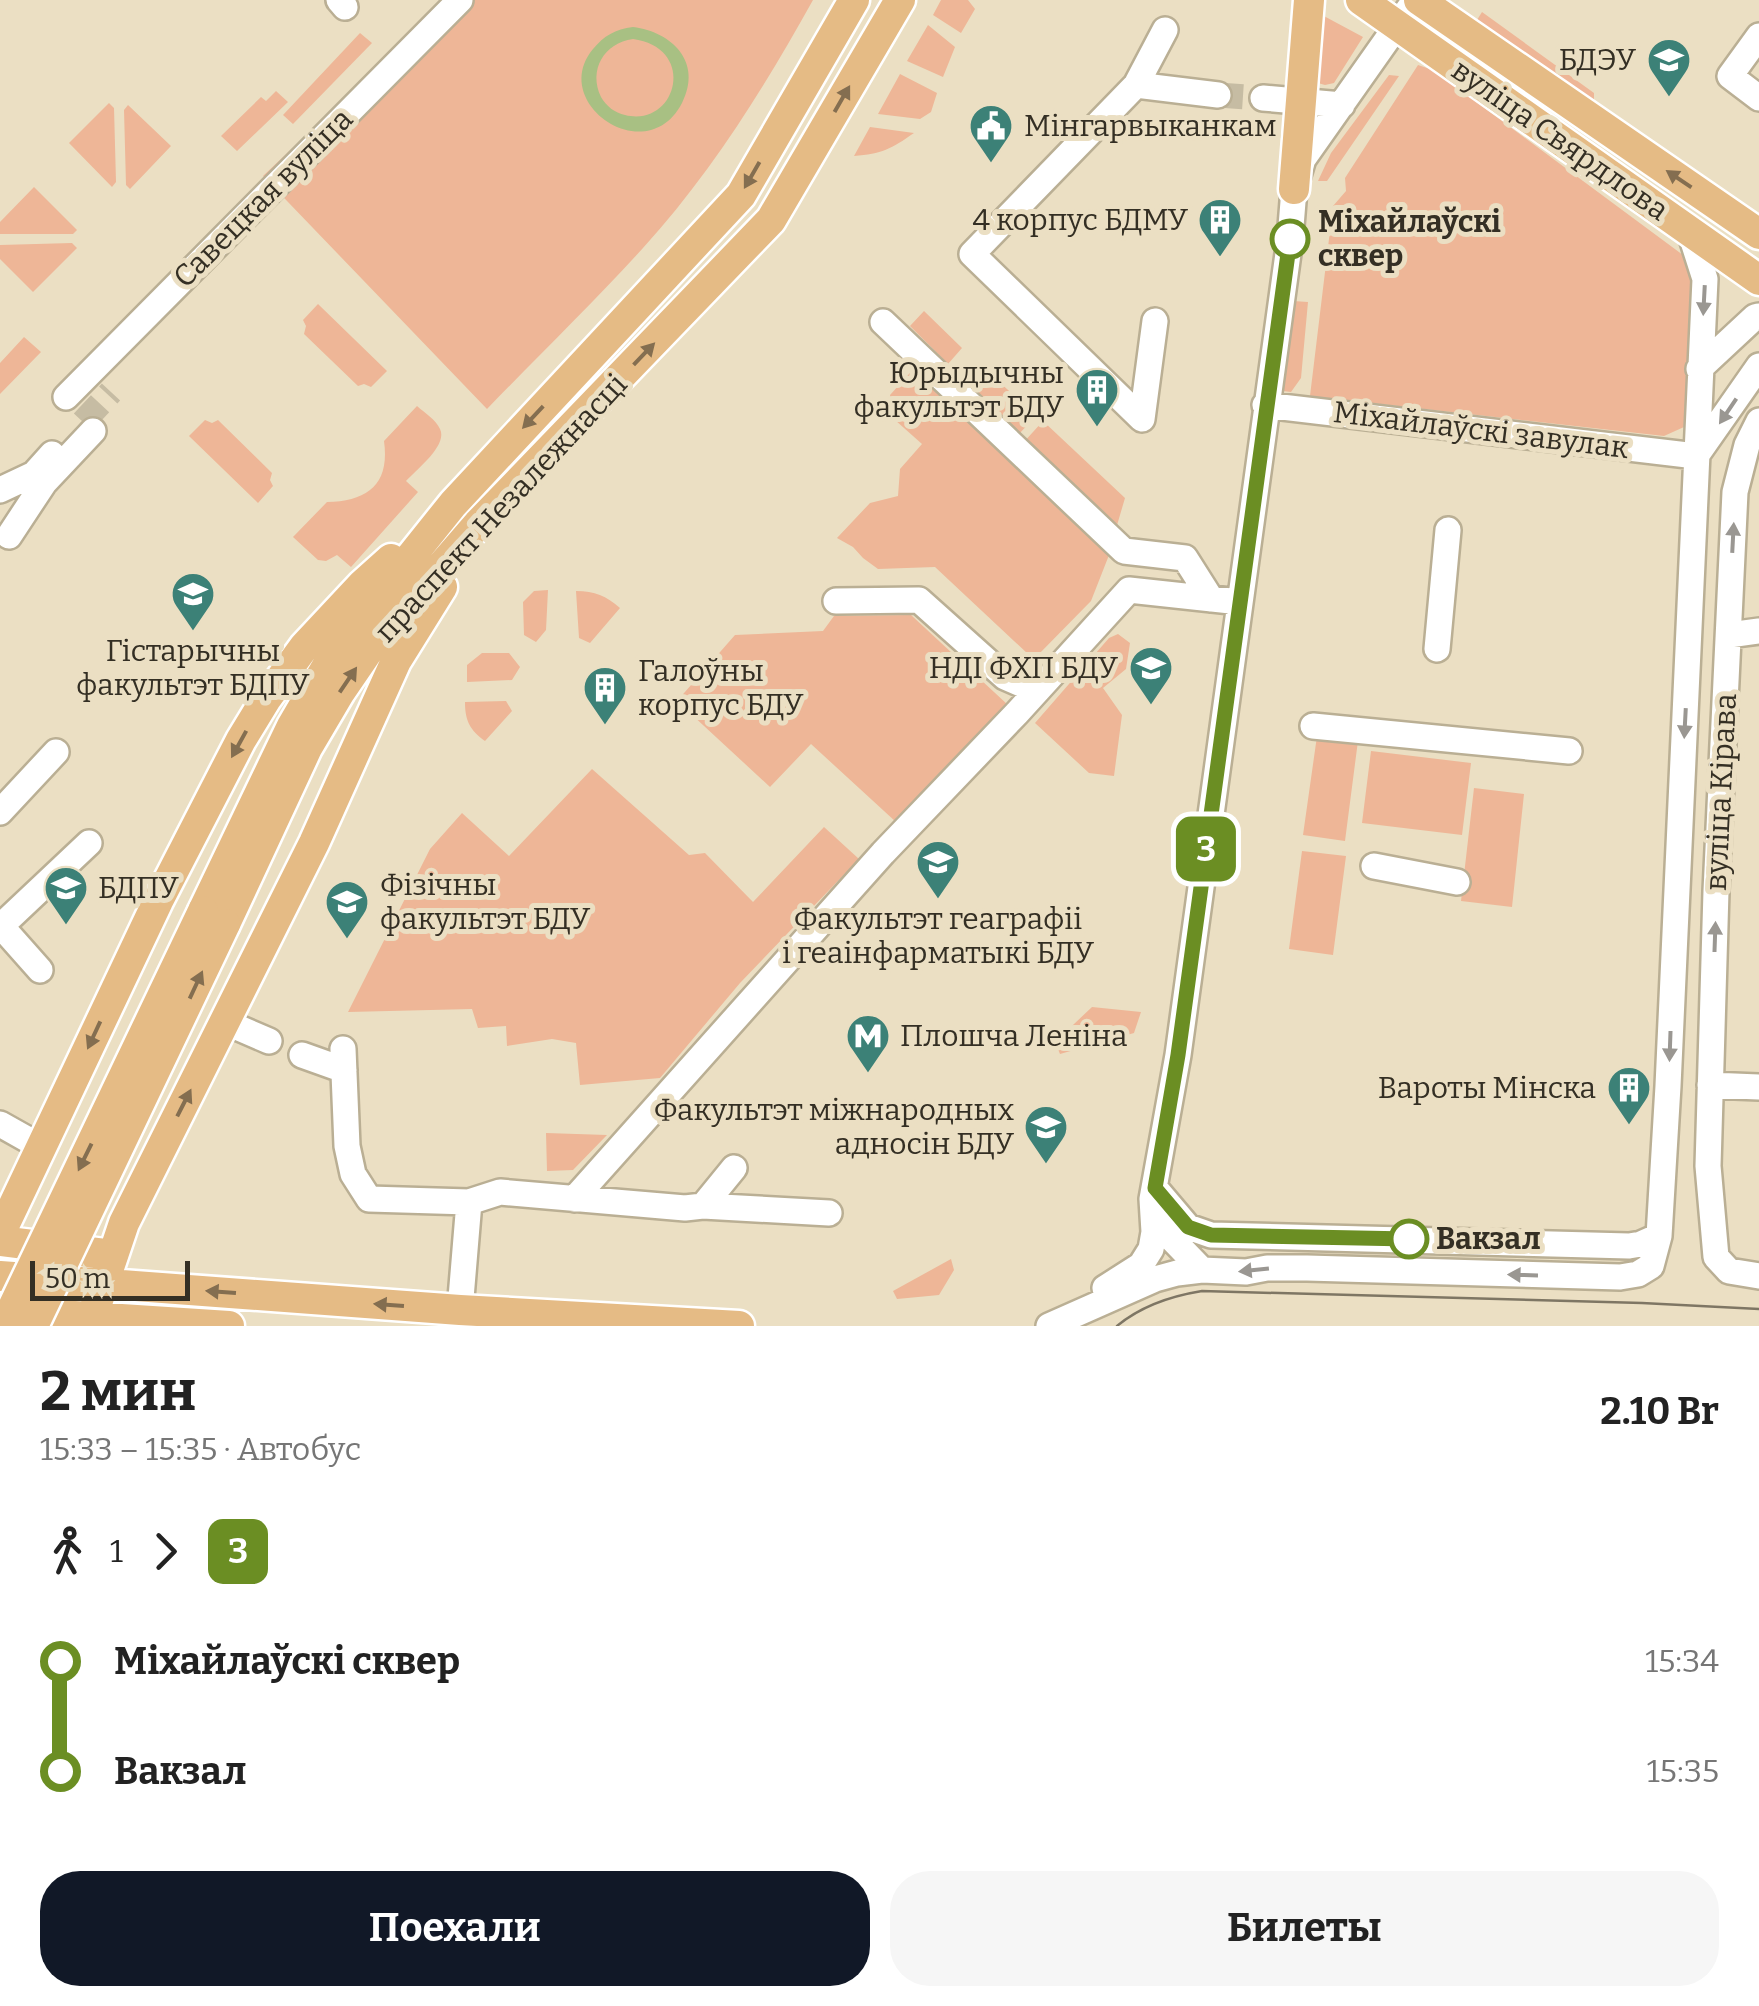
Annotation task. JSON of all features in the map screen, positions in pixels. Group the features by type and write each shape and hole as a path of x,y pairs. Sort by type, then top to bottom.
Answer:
{"main road":[{"name":"праспект Незалежнасці","path":"33,1326 214,917 286,738 337,650 453,504 740,195 854,0"},
{"name":"праспект Незалежнасці","path":"4,1326 214,917 340,692 368,651 478,524 771,220 900,0"},
{"path":"1294,188 1309,0"},
{"name":"вуліца Свярдлова","path":"1361,0 1759,280"},
{"name":"вуліца Свярдлова","path":"1417,0 1759,234"},
{"path":"113,1254 0,1238 158,901 240,740 304,647 362,584 453,504"},
{"path":"92,1318 124,1222 314,843 396,662 478,524"},
{"path":"0,1276 739,1326"},
{"path":"0,1311 228,1326"}],"street":[{"name":"Савецкая вуліца","path":"66,397 460,0"},
{"path":"1048,1326 1141,1264 1151,1249 1152,1199 1178,1055 1294,188 1303,160 1417,0"},
{"path":"1155,321 1142,419 972,254 1136,85 1165,30"},
{"path":"1759,36 1730,76 1759,98"},
{"path":"1136,85 1218,95"},
{"path":"1263,98 1342,106"},
{"name":"вуліца Кірава","path":"1659,1236 1705,279 1690,232"},
{"path":"1700,369 1759,316"},
{"path":"883,322 1124,551 1185,558 1211,599"},
{"path":"1696,456 1759,366"},
{"name":"Міхайлаўскі завулак","path":"1266,405 1696,456"},
{"name":"вуліца Кірава","path":"1759,422 1735,492 1708,1166 1716,1257 1729,1271 1759,1276"},
{"path":"0,490 34,474 88,426 3,536"},
{"path":"1436,649 1448,530"},
{"path":"574,1199 870,868 1129,590 1240,602"},
{"path":"836,601 920,600 1005,678 1026,686 1047,679"},
{"path":"1728,635 1759,631"},
{"path":"1313,726 1569,751"},
{"path":"0,812 56,752"},
{"path":"40,970 0,927 89,843"},
{"path":"1374,866 1457,882"},
{"path":"224,1022 269,1040"},
{"path":"302,1055 343,1060 352,1174 368,1199 469,1202 500,1192 685,1208 829,1212"},
{"path":"1710,1085 1759,1087"},
{"path":"0,1124 41,1147"},
{"path":"1663,1162 1672,1173 1684,1178 1696,1176 1708,1166"},
{"path":"703,1206 734,1168"},
{"path":"1155,1188 1188,1227 1211,1235 1630,1246 1659,1236"},
{"path":"1155,1188 1173,1240 1202,1270"},
{"path":"460,1310 469,1202"},
{"path":"1048,1326 1155,1279 1202,1270 1324,1268 1620,1277 1638,1274 1651,1266 1659,1236"}],"shaded area":[{"path":"449,0 813,0 756,97 668,219 487,409 263,176"},
{"path":"941,0 968,0 975,9 961,33 933,15"},
{"path":"1482,12 1594,93 1594,103 1477,20"},
{"path":"1322,15 1363,37 1334,83 1325,85 1318,83 1316,75"},
{"path":"928,25 955,47 943,77 907,61"},
{"path":"627,28 647,30 671,42 686,62 689,75 682,103 666,122 647,131 627,130 608,122 592,108 583,90 582,70 593,49 610,34","holes":["633,39 653,45 666,56 673,70 668,99 643,116 614,111 597,87 601,59 614,46"]},
{"path":"360,33 372,43 293,124 283,115"},
{"name":"Міхайлаўскі сквер","path":"1418,65 1433,70 1687,258 1696,280 1684,427 1664,436 1310,396 1333,206 1346,191 1345,178"},
{"path":"900,74 937,93 931,112 920,119 878,114"},
{"path":"1389,75 1399,76 1327,181 1318,181 1331,153"},
{"path":"276,91 288,102 237,151 221,136 261,97 266,101"},
{"path":"109,103 114,108 116,182 112,187 69,143"},
{"path":"128,105 171,146 130,189 126,185 124,110"},
{"path":"870,127 914,133 886,150 854,156"},
{"path":"34,187 77,230 73,234 0,234 0,222"},
{"path":"72,243 77,248 33,292 0,259 0,245"},
{"path":"1293,301 1308,302 1301,378 1291,392 1283,391"},
{"path":"318,304 387,371 371,387 358,386 304,334 303,320"},
{"path":"924,311 962,348 948,364 910,326"},
{"path":"24,337 41,352 0,394 0,363"},
{"path":"919,363 1111,550 1091,601 1038,655 1028,654 935,567 878,569 837,538 870,503 898,496 900,469 922,444 895,420 890,395"},
{"path":"980,364 1036,416 1017,436 961,383"},
{"path":"417,406 436,423 441,435 430,457 406,481 418,492 351,567 337,555 326,561 318,560 293,537 327,502 354,498 373,487 383,469 384,441"},
{"path":"205,420 218,420 272,473 273,486 258,503 189,436"},
{"path":"1043,421 1125,498 1115,532 1023,443"},
{"path":"548,590 546,630 536,642 524,635 523,602 534,591"},
{"path":"576,591 600,595 620,608 590,643 579,638"},
{"path":"911,615 1008,705 896,822 811,744 770,787 677,701 735,635 823,631 834,616"},
{"path":"1118,634 1130,643 1126,669 1103,688 1122,715 1114,776 1089,773 1035,723 1109,638"},
{"path":"482,653 509,653 520,667 512,680 467,682 467,665"},
{"path":"506,701 512,711 485,741 469,724 465,702"},
{"path":"1318,729 1359,733 1345,841 1303,835"},
{"path":"1371,751 1471,763 1462,835 1362,823"},
{"path":"592,769 689,855 705,853 753,902 824,827 859,859 740,983 660,1078 580,1085 576,1043 552,1039 507,1046 506,1026 478,1028 472,1009 348,1012 430,849 462,813 509,856"},
{"path":"1474,788 1524,794 1512,907 1461,901"},
{"path":"1302,851 1346,856 1333,955 1289,949"},
{"path":"1092,1007 1141,1012 1134,1033 1060,1054 1055,1042"},
{"path":"546,1133 607,1135 573,1170 547,1171"},
{"path":"951,1259 954,1270 939,1295 897,1299 893,1291"}],"tunnel":[{"path":"1218,95 1263,98"},
{"path":"83,422 111,392"}],"tram line":[{"path":"1117,1326 1157,1303 1202,1291 1759,1309"}],"bus line":[{"name":"3","path":"1290,239 1178,1055 1155,1188 1188,1227 1211,1235 1409,1239"}],"place":[{"name":"БДЭУ","path":"1669,98"},
{"name":"Мінгарвыканкам","path":"991,164"},
{"name":"Міхайлаўскі сквер","path":"1290,239"},
{"name":"4 корпус БДМУ","path":"1220,258"},
{"name":"Юрыдычны факультэт БДУ","path":"1097,428"},
{"name":"Гістарычны факультэт БДПУ","path":"193,632"},
{"name":"НДІ ФХП БДУ","path":"1151,706"},
{"name":"Галоўны корпус БДУ","path":"605,726"},
{"name":"Факультэт геаграфіі і геаінфарматыкі БДУ","path":"938,900"},
{"name":"БДПУ","path":"66,926"},
{"name":"Фізічны факультэт БДУ","path":"347,940"},
{"name":"Плошча Леніна","path":"868,1074"},
{"name":"Вароты Мінска","path":"1629,1126"},
{"name":"Факультэт міжнародных адносін БДУ","path":"1046,1165"},
{"name":"Вакзал","path":"1409,1239"}]}
